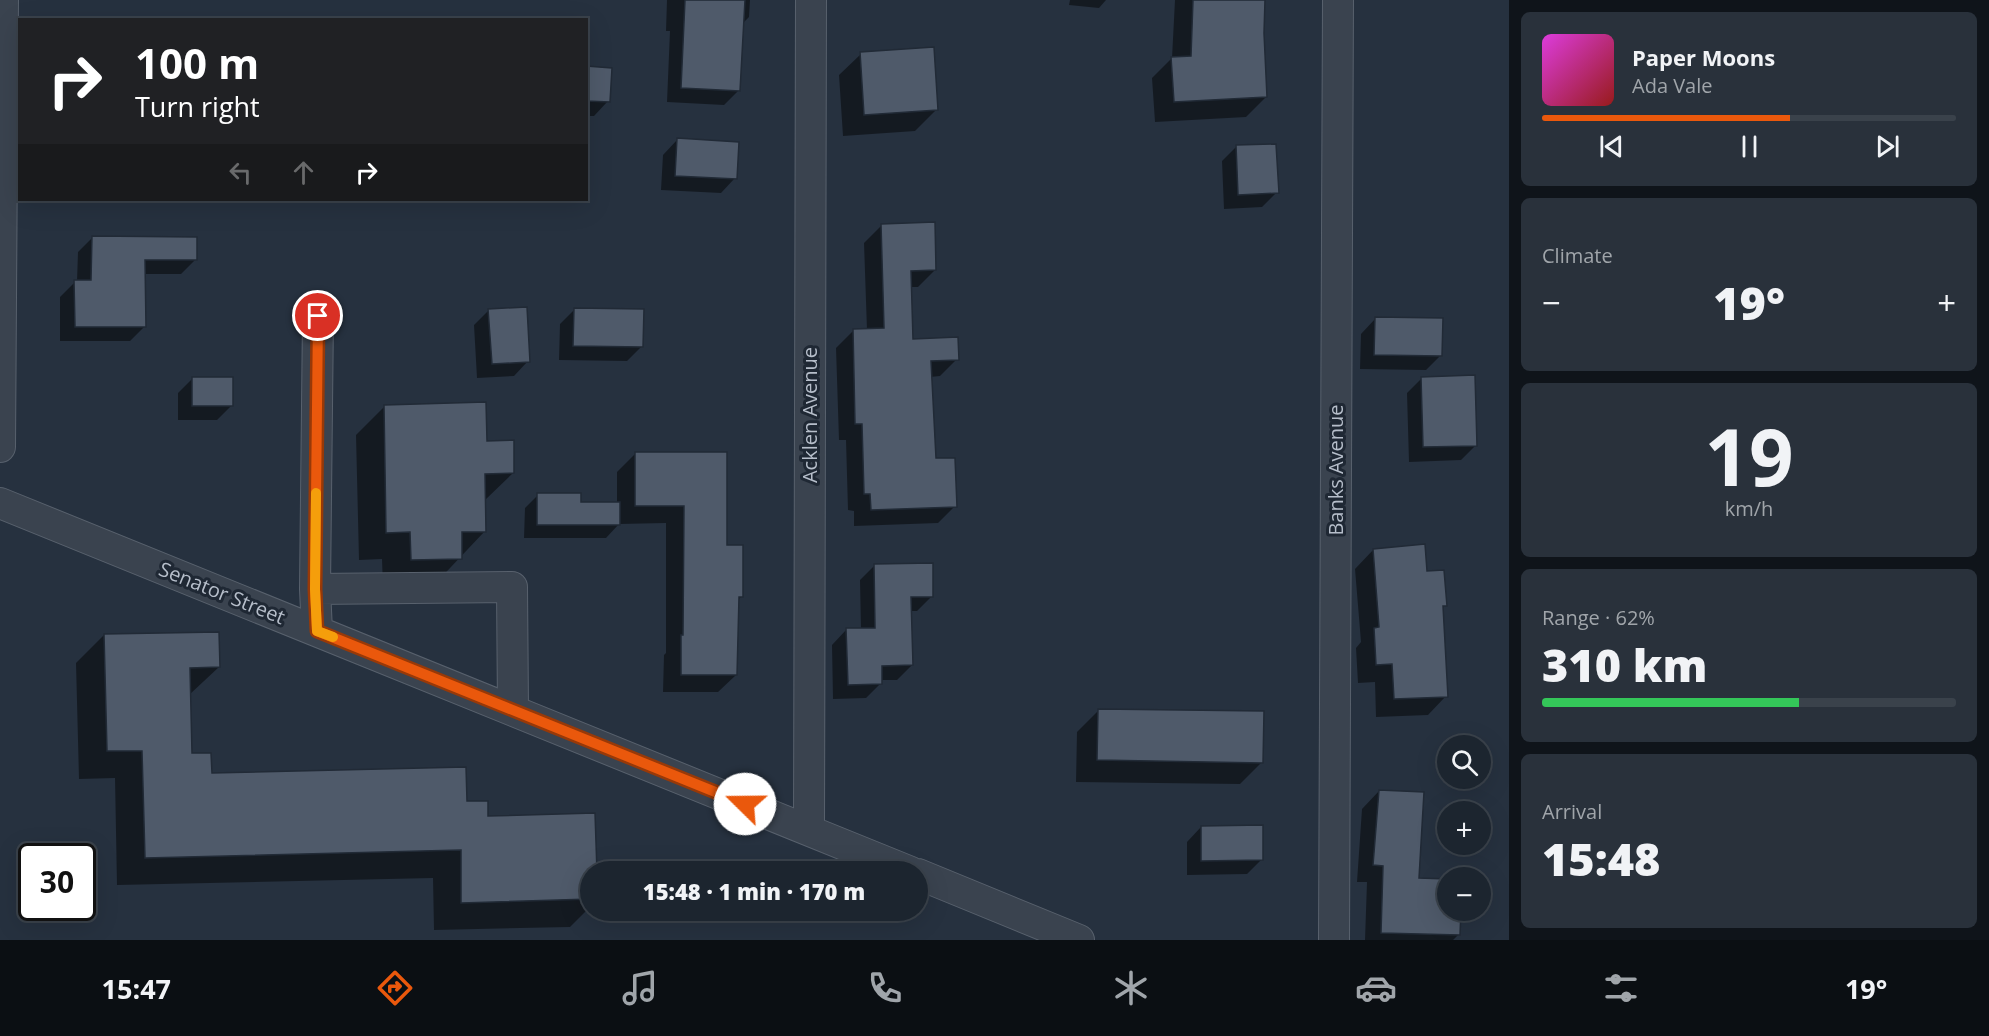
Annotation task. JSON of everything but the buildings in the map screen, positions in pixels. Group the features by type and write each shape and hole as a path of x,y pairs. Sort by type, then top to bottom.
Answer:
{"street":[{"path":"0,447 3,0"},
{"name":"Acklen Avenue","path":"808,830 811,0"},
{"name":"Banks Avenue","path":"1334,940 1338,0"},
{"path":"317,631 315,589 318,316"},
{"name":"Senator Street","path":"0,503 884,861"},
{"path":"315,589 512,587 513,710"},
{"path":"928,878 1079,940"}],"slow traffic":[{"path":"316,493 317,631 333,637"}],"route":[{"path":"318,316 315,589 317,631 745,804"}]}
